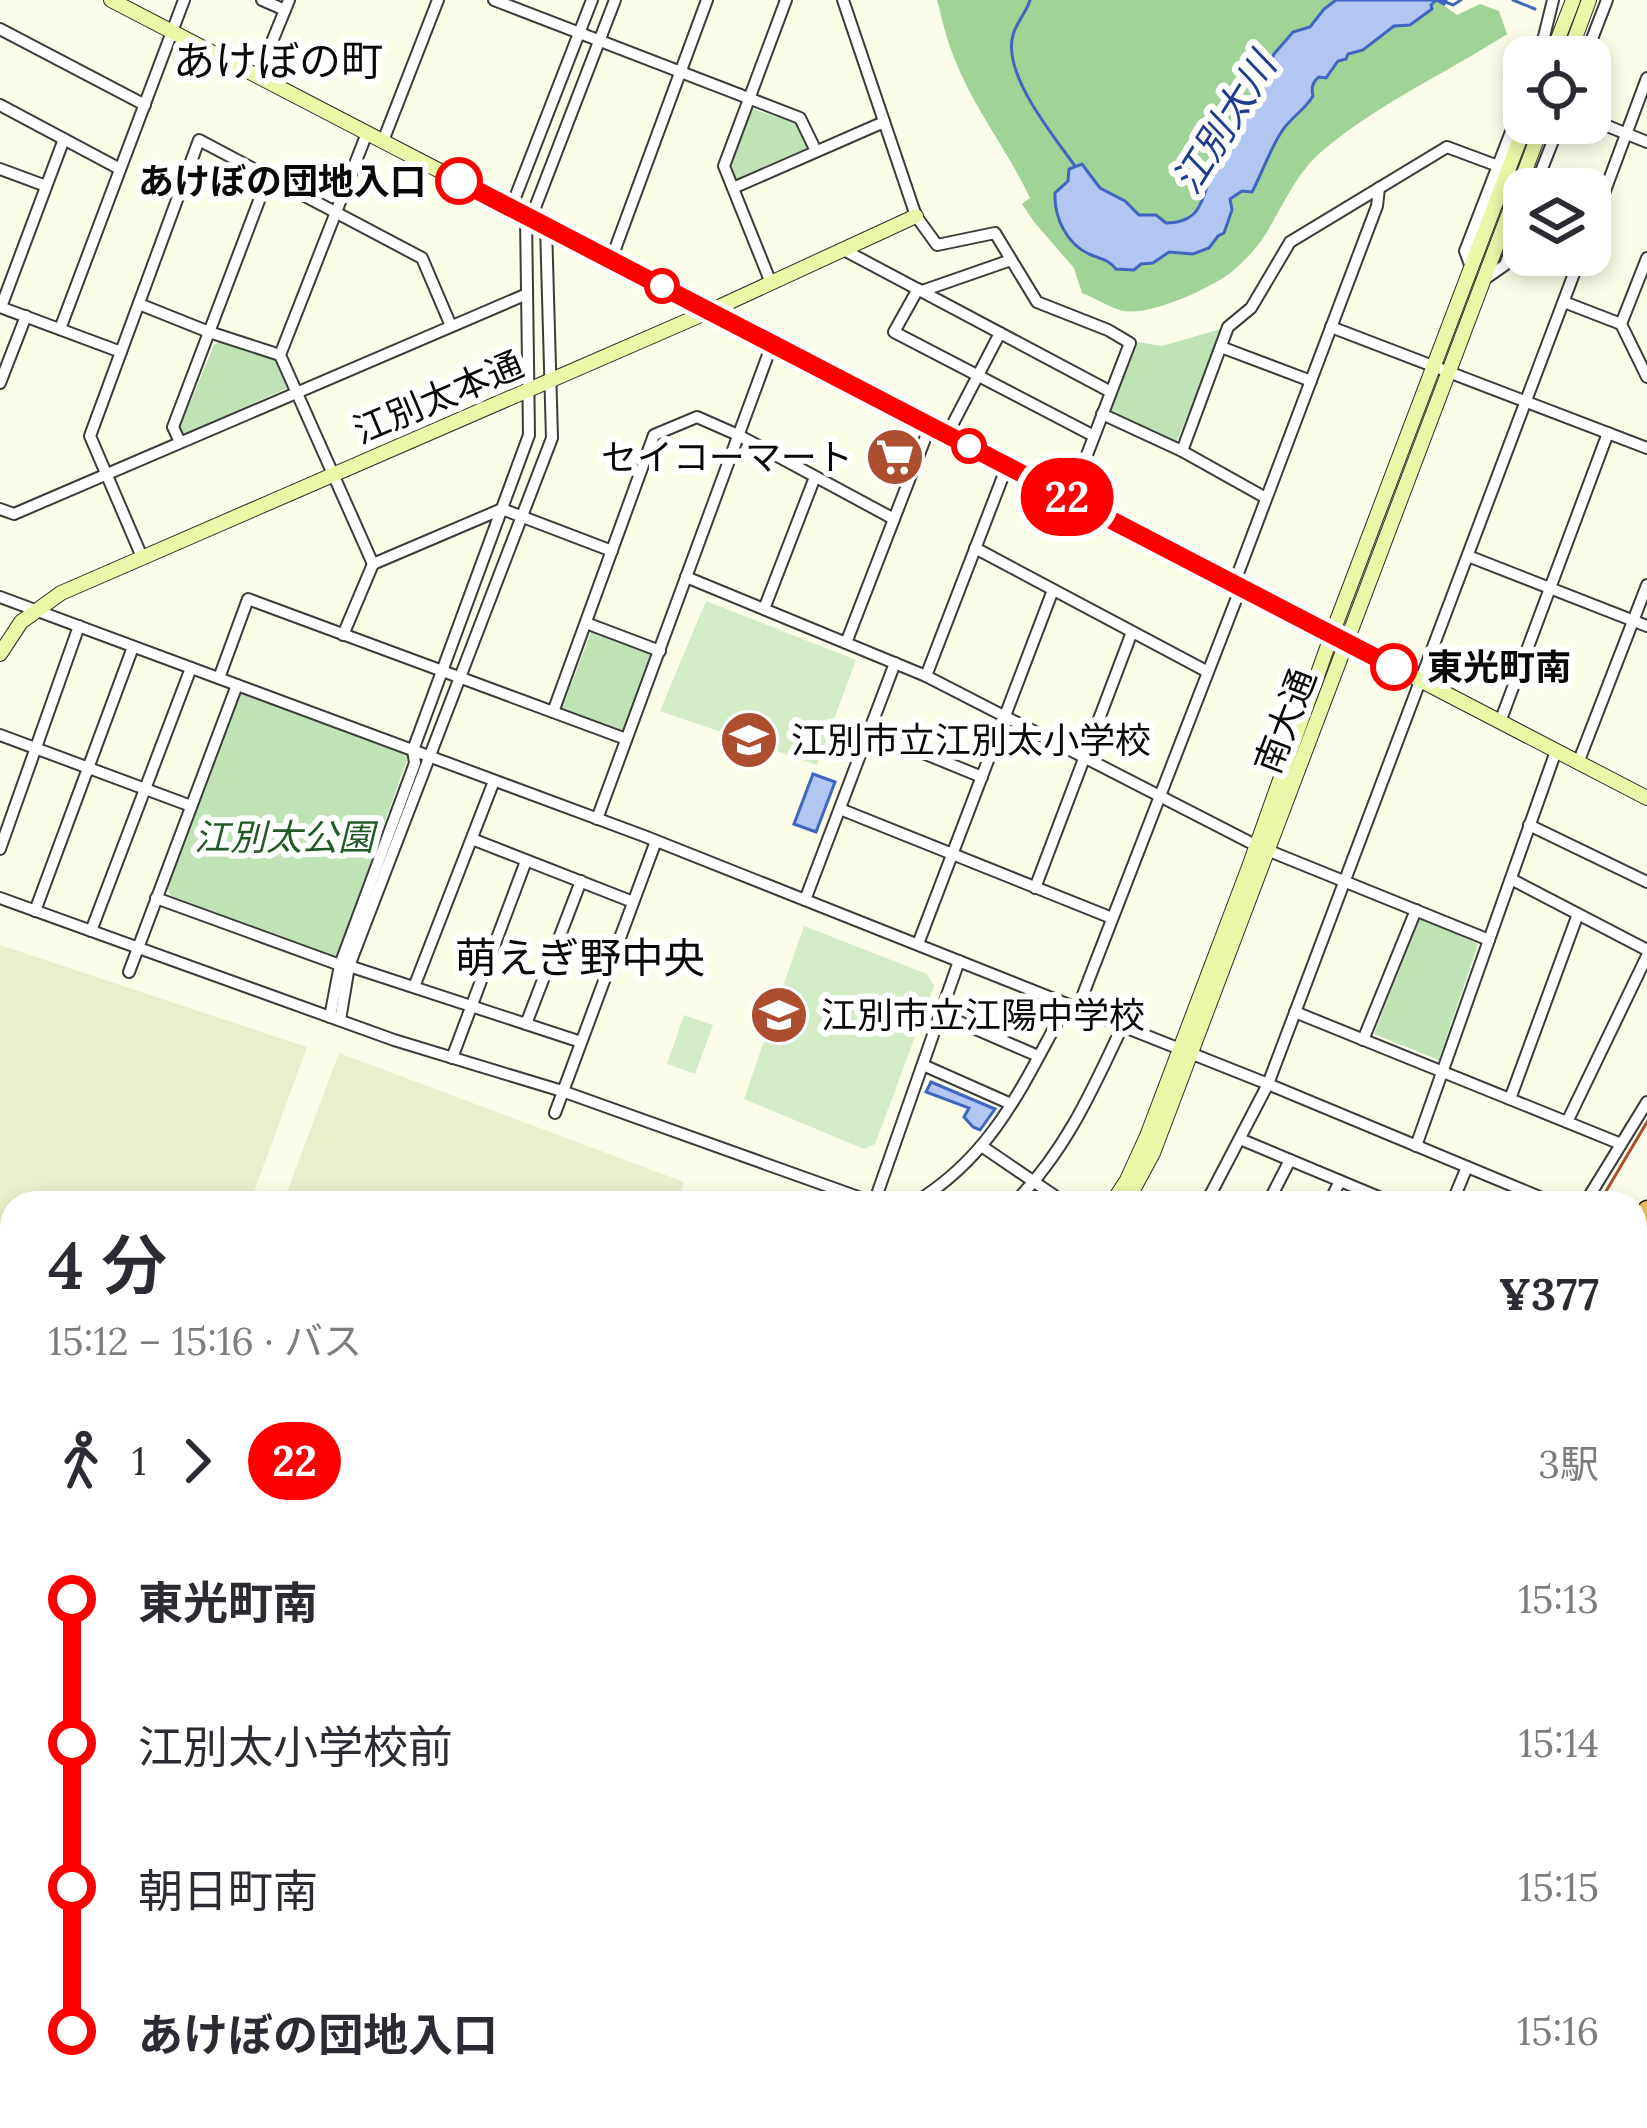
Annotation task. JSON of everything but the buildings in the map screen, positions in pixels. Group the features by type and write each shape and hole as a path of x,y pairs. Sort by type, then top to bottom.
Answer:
{"main road":[{"path":"111,0 1647,799"},
{"path":"1559,36 1573,0"},
{"path":"1576,36 1589,0"},
{"name":"南大通","path":"1133,1191 1147,1168 1262,848 1348,642 1471,267 1518,144"},
{"name":"南大通","path":"1262,848 1332,634 1440,368 1483,280 1535,144"},
{"name":"江別太本通","path":"0,654 21,622 61,592 710,311 916,216"},
{"name":"南大通","path":"1119,1191 1185,1052"}],"street":[{"path":"60,329 184,0"},
{"path":"258,76 287,5 262,0"},
{"path":"382,141 438,0"},
{"path":"494,0 800,118 816,152"},
{"path":"511,208 592,0"},
{"path":"335,1019 345,966 415,763 413,751 529,435 529,217 615,0"},
{"path":"611,260 707,0"},
{"path":"771,284 724,166 786,0"},
{"path":"843,0 916,216 937,245 994,233 1037,302 1130,343 1070,499"},
{"path":"1544,36 1553,0"},
{"path":"1593,36 1607,0"},
{"path":"0,29 145,105"},
{"path":"1611,175 1647,78"},
{"path":"0,105 120,169"},
{"path":"733,188 884,122"},
{"path":"1611,127 1647,142"},
{"path":"367,133 280,355 373,563"},
{"path":"64,139 0,307 121,352"},
{"path":"142,557 90,436 199,140 422,258 451,326"},
{"path":"1471,267 1466,251 1506,144"},
{"path":"1181,452 1228,327 1251,308 1290,242 1447,147 1498,166"},
{"path":"0,169 46,186"},
{"path":"180,442 173,428 268,177"},
{"path":"932,1191 983,1148 1072,1008 1208,672 1266,498 1377,206 1379,188"},
{"path":"345,966 431,758 552,438 546,226"},
{"path":"844,250 1111,392"},
{"path":"1622,324 1647,258"},
{"path":"1011,260 920,290 894,332 1094,436"},
{"path":"1483,280 1503,266"},
{"path":"1212,1191 1268,1084 1573,276"},
{"path":"0,509 14,514 527,294"},
{"path":"1564,302 1622,324 1647,377"},
{"path":"139,304 280,355"},
{"path":"0,383 26,316"},
{"path":"1331,327 1647,448"},
{"path":"947,435 1000,333"},
{"path":"597,819 772,344"},
{"path":"1221,347 1311,381"},
{"path":"1102,414 1266,498"},
{"path":"554,712 654,435 697,417 894,519"},
{"path":"846,643 930,426"},
{"path":"1500,722 1608,433"},
{"path":"926,676 1007,466"},
{"path":"764,609 814,477"},
{"path":"343,634 373,563 502,509 612,551"},
{"path":"974,548 1208,672"},
{"path":"1468,556 1647,626"},
{"path":"686,577 926,676 1262,848 1489,940"},
{"path":"1578,763 1647,585"},
{"path":"918,944 1054,590"},
{"path":"0,597 656,841 1525,1191"},
{"path":"219,678 248,599 626,739"},
{"path":"586,623 660,651"},
{"path":"0,849 79,626"},
{"path":"1035,888 1132,632"},
{"path":"35,911 134,646"},
{"path":"806,900 895,663"},
{"path":"91,931 191,668"},
{"path":"129,972 236,685"},
{"path":"869,731 982,777"},
{"path":"0,735 191,806"},
{"path":"1416,1146 1556,751"},
{"path":"414,987 494,781"},
{"path":"840,809 1112,918"},
{"path":"1529,825 1647,882"},
{"path":"472,839 633,902"},
{"path":"555,1113 656,841"},
{"path":"452,1058 526,860"},
{"path":"1510,879 1647,953 1568,1122"},
{"path":"526,1024 580,881"},
{"path":"0,898 335,1019 562,1091 841,1191"},
{"path":"156,898 345,966 581,1042"},
{"path":"1363,1040 1416,910"},
{"path":"1510,1099 1578,914"},
{"path":"878,1191 959,961"},
{"path":"1295,1012 1621,1144"},
{"path":"941,1014 1039,1056"},
{"path":"1027,1191 1076,1124 1122,1028"},
{"path":"923,1065 1011,1103"},
{"path":"1592,1191 1647,1102"},
{"path":"1240,1139 1363,1191"},
{"path":"983,1148 1047,1191"},
{"path":"1274,1191 1290,1160"},
{"path":"1457,1191 1467,1167"},
{"path":"1335,1191 1340,1181"}],"green space":[{"path":"937,0 1336,0 1311,27 1274,54 1236,140 1221,153 1203,203 1179,223 1139,215 1100,188 1082,164 1084,252 1141,264 1153,263 1169,252 1193,254 1209,248 1232,210 1230,199 1243,191 1252,192 1277,137 1314,81 1327,78 1348,54 1363,50 1394,26 1410,25 1436,0 1457,15 1480,4 1499,11 1507,34 1388,104 1321,152 1297,181 1258,245 1225,277 1165,305 1136,311 1113,308 1082,293 1074,268 1022,204 1030,198 948,42"},
{"path":"752,109 800,124 809,147 736,179 731,163"},
{"path":"1224,328 1176,443 1111,410 1138,342 1162,346"},
{"path":"219,342 279,361 290,387 183,434 180,427"},
{"path":"706,601 856,660 817,765 660,711"},
{"path":"592,630 652,654 622,732 561,710"},
{"name":"江別太公園","path":"242,691 409,754 337,957 171,896 167,888"},
{"path":"1420,918 1478,944 1439,1060 1374,1034"},
{"path":"804,926 927,974 934,986 875,1144 864,1149 744,1099"},
{"path":"0,945 307,1047 254,1191 0,1191"},
{"path":"684,1015 713,1025 695,1074 667,1064"},
{"path":"339,1053 684,1182 681,1191 287,1191"}],"water":[{"path":"1336,0 1436,0 1432,9 1410,25 1394,26 1363,50 1338,61 1326,78 1317,79 1313,96 1282,131 1252,192 1242,191 1230,199 1232,210 1224,233 1209,248 1193,254 1169,252 1134,270 1116,269 1074,244 1060,221 1055,193 1068,181 1069,169 1082,164 1100,188 1139,215 1156,215 1166,223 1191,216 1221,153 1236,140 1235,124 1274,54 1293,32 1310,27"},
{"path":"813,774 835,782 816,832 794,824"},
{"path":"931,1082 995,1109 980,1130 964,1117 969,1108 926,1092"}],"waterway":[{"path":"1030,0 1013,35 1015,68 1032,104 1075,166"},
{"name":"江別太川","path":"1441,0 1453,5 1461,0"},
{"name":"江別太川","path":"1513,0 1535,9"}],"railway":[{"path":"1606,1191 1647,1122"}],"bus line":[{"name":"22","path":"459,181 1394,667"}],"place":[{"name":"あけぼの団地入口","path":"459,181"},
{"name":"セイコーマート","path":"895,457"},
{"name":"東光町南","path":"1394,667"},
{"name":"江別市立江別太小学校","path":"749,740"},
{"name":"江別市立江陽中学校","path":"779,1015"}],"district":[{"name":"あけぼの町","path":"278,61"},
{"name":"萌えぎ野中央","path":"580,958"}]}
